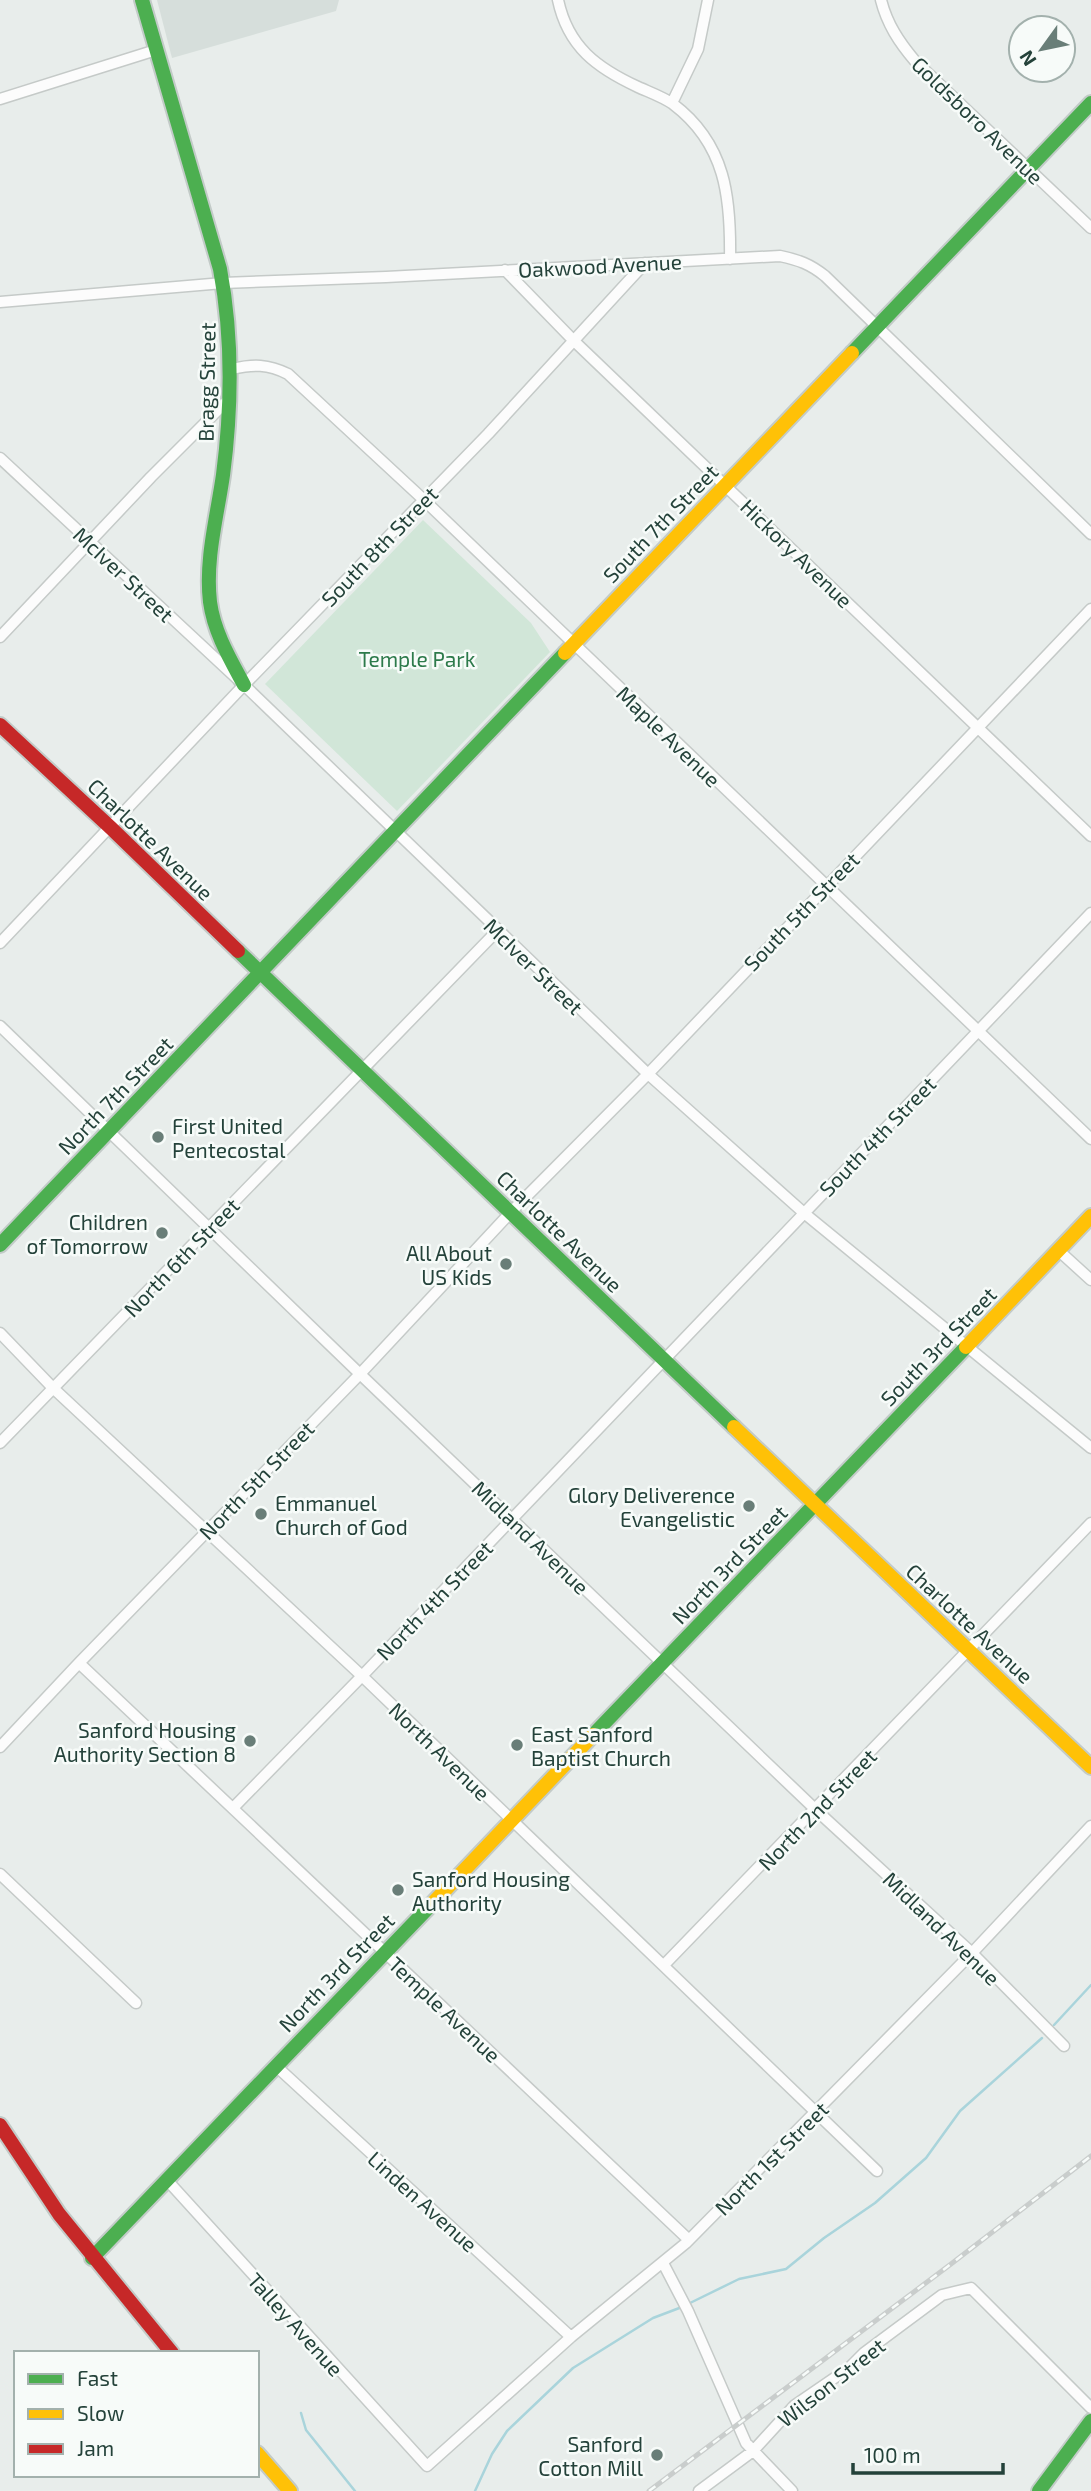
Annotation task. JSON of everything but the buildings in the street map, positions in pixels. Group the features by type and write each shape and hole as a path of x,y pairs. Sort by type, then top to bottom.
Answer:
{"street":[{"name":"Bragg Street","path":"142,0 223,283 231,336 232,396 211,560 209,600 220,642 244,685"},
{"path":"558,0 568,29 589,57 609,74 672,103 708,141 719,163 727,191 731,218 730,259"},
{"path":"672,103 698,49 708,0"},
{"name":"Goldsboro Avenue","path":"881,0 884,13 898,41 915,61 1091,228"},
{"path":"0,99 156,50"},
{"name":"South 7th Street","path":"260,973 1091,103"},
{"name":"Oakwood Avenue","path":"0,302 223,283 780,256 810,264 825,276 1091,534"},
{"name":"South 8th Street","path":"0,943 244,685 424,500 645,263"},
{"name":"Hickory Avenue","path":"505,270 573,340 1091,836"},
{"name":"Maple Avenue","path":"232,369 253,364 277,368 288,374 424,500 1091,1139"},
{"path":"0,637 151,477 232,396"},
{"name":"McIver Street","path":"0,458 244,685 497,931 648,1073 804,1213 1091,1448"},
{"name":"South 5th Street","path":"511,1212 648,1073 1091,609"},
{"name":"Charlotte Avenue","path":"0,725 111,828 361,1071 1091,1767"},
{"name":"South 4th Street","path":"664,1360 1091,913"},
{"name":"North 6th Street","path":"0,1443 497,931"},
{"name":"North 7th Street","path":"0,1245 260,973"},
{"name":"Midland Avenue","path":"0,1026 816,1810 972,1953 1064,2046"},
{"name":"North 5th Street","path":"0,1747 360,1374 511,1212"},
{"name":"South 3rd Street","path":"815,1505 1091,1216"},
{"path":"1058,1250 1091,1280"},
{"name":"North Avenue","path":"0,1333 53,1388 362,1676 877,2171"},
{"name":"North 4th Street","path":"233,1808 664,1360"},
{"name":"North 3rd Street","path":"92,2258 815,1505"},
{"name":"North 2nd Street","path":"664,1965 1091,1523"},
{"name":"Temple Avenue","path":"79,1663 689,2241"},
{"name":"North 1st Street","path":"427,2466 571,2337 689,2241 972,1953 1091,1826"},
{"path":"0,1874 136,2003"},
{"name":"Linden Avenue","path":"275,2066 571,2337"},
{"path":"0,2125 20,2159 92,2258 170,2351"},
{"name":"Talley Avenue","path":"167,2180 427,2466"},
{"path":"663,2263 741,2432 753,2451 793,2491"},
{"name":"Wilson Street","path":"699,2491 753,2451 796,2405 849,2368 864,2353 942,2295 971,2288 1091,2408"},
{"path":"1039,2491 1091,2421"},
{"path":"259,2455 290,2491"}],"shaded area":[{"path":"157,0 339,0 336,11 172,58"}],"green space":[{"name":"Temple Park","path":"423,520 531,623 550,652 397,811 265,684"}],"waterway":[{"path":"1054,2025 1091,1985"},
{"path":"688,2304 739,2279 786,2269 824,2238 875,2203 926,2158 960,2111 1042,2038"},
{"path":"475,2491 492,2454 507,2431 573,2368 653,2318 682,2307"},
{"path":"301,2413 306,2430 355,2491"}],"railway":[{"path":"649,2491 1091,2156"}],"traffic: fast":[{"path":"142,0 220,269 224,295 230,372 228,423 223,475 210,554 209,586 215,624 244,685"},
{"path":"852,353 1091,103"},
{"path":"0,1245 565,653"},
{"path":"238,951 734,1427"},
{"path":"593,1735 966,1347"},
{"path":"92,2258 430,1906"},
{"path":"1039,2491 1091,2421"}],"traffic: slow":[{"path":"565,653 852,353"},
{"path":"966,1347 1091,1216"},
{"path":"734,1427 1091,1767"},
{"path":"430,1906 593,1735"},
{"path":"259,2455 290,2491"}],"traffic: jam":[{"path":"0,725 238,951"},
{"path":"0,2125 59,2214 170,2351"}],"place":[{"name":"First United Pentecostal","path":"158,1137"},
{"name":"Children of Tomorrow","path":"162,1233"},
{"name":"All About US Kids","path":"506,1264"},
{"name":"Glory Deliverence Evangelistic","path":"749,1506"},
{"name":"Emmanuel Church of God","path":"261,1514"},
{"name":"Sanford Housing Authority Section 8","path":"250,1741"},
{"name":"East Sanford Baptist Church","path":"517,1745"},
{"name":"Sanford Housing Authority","path":"398,1890"},
{"name":"Sanford Cotton Mill","path":"657,2455"}]}
